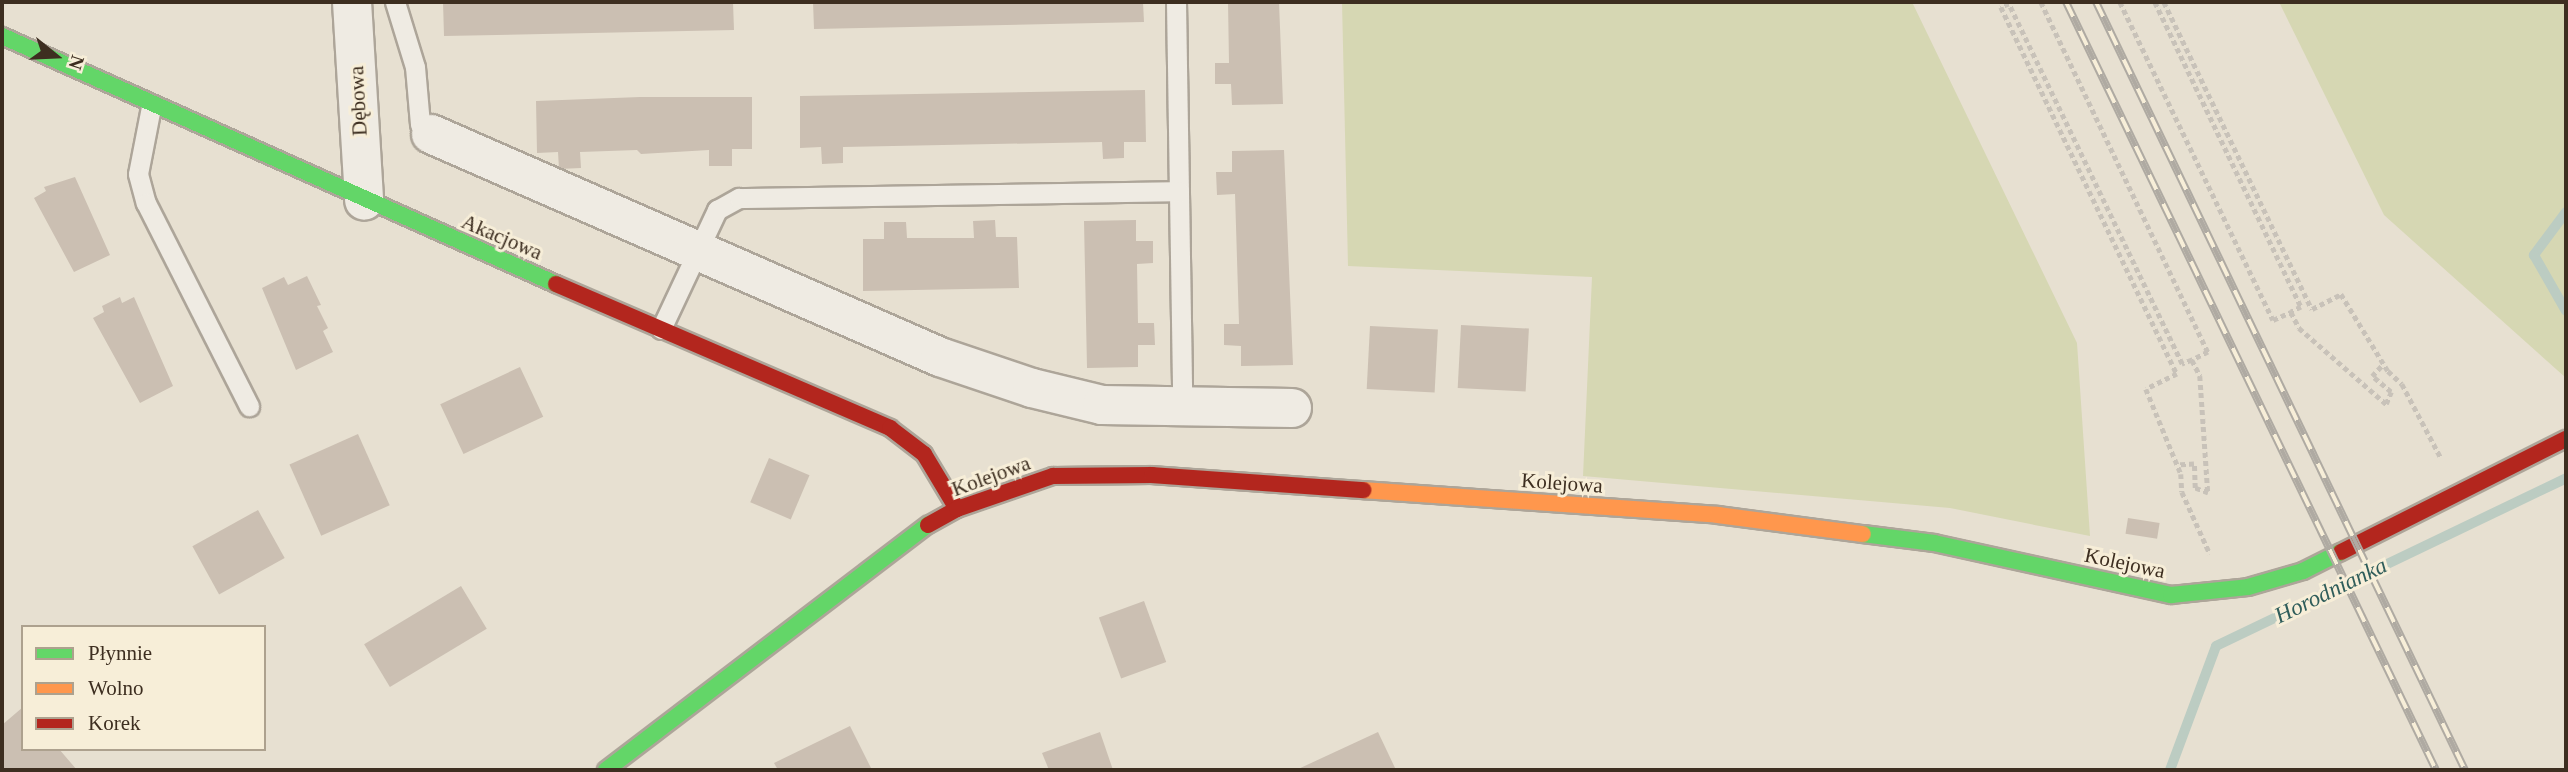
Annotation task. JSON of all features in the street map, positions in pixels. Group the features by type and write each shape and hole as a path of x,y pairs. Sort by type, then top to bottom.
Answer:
{"street":[{"name":"Dębowa","path":"352,2 364,201"},
{"name":"Akacjowa","path":"2,36 151,107 890,428 924,454 957,509"},
{"path":"431,134 940,357 1032,388 1102,405 1292,408"},
{"name":"Kolejowa","path":"606,770 908,536 957,509 1053,476 1152,475 1718,515 1934,543 2171,595 2226,590 2304,571 2566,439"}],"lane":[{"path":"395,2 415,67 420,124 431,134"},
{"path":"1176,2 1182,406"},
{"path":"151,107 138,174 146,203 248,406"},
{"path":"661,329 717,210 739,198 1179,191"}],"path":[{"path":"2041,2 2208,352 2182,365 2009,4 2001,7 2177,374 2147,389 2177,465 2182,492 2226,590"},
{"path":"2120,2 2273,320 2301,307 2155,2"},
{"path":"2164,2 2312,309 2341,294 2383,364 2402,384 2459,493"},
{"path":"2291,312 2299,328 2386,404 2391,391 2372,376 2383,364"},
{"path":"2177,465 2194,464 2195,488 2207,492 2200,376 2192,360"}],"green space":[{"path":"1342,2 1912,2 2077,343 2090,536 1950,508 1583,476 1592,277 1348,266"},
{"path":"2279,2 2566,2 2566,378 2384,215"}],"building":[{"path":"443,2 733,2 734,30 444,36"},
{"path":"813,2 1143,2 1144,22 814,29"},
{"path":"1228,2 1279,2 1283,104 1232,105 1231,84 1215,84 1215,63 1229,63"},
{"path":"1145,90 1146,142 1124,142 1124,158 1103,159 1102,142 843,147 843,163 822,164 821,147 800,148 800,96"},
{"path":"752,97 752,149 732,149 732,166 709,166 709,150 641,154 637,150 580,152 581,168 559,169 558,152 537,153 536,101"},
{"path":"1284,150 1293,365 1241,366 1241,346 1224,345 1224,324 1239,324 1235,194 1217,195 1216,172 1232,172 1232,151"},
{"path":"75,177 110,255 74,272 34,198 46,191 44,187"},
{"path":"995,220 996,237 1017,237 1019,288 863,291 863,239 884,239 884,222 906,222 907,238 974,238 973,221"},
{"path":"1136,220 1136,241 1153,241 1153,263 1137,264 1138,323 1154,323 1155,345 1138,345 1138,367 1087,368 1084,221"},
{"path":"307,276 321,305 317,306 328,328 323,331 333,352 296,370 262,288 284,277 288,285"},
{"path":"120,297 122,303 134,297 173,386 140,403 93,318 104,312 102,306"},
{"path":"1461,325 1529,329 1526,391 1458,388"},
{"path":"1370,326 1438,330 1435,392 1367,389"},
{"path":"520,367 543,417 463,454 440,404"},
{"path":"358,434 390,505 321,536 289,465"},
{"path":"769,458 810,475 791,519 750,502"},
{"path":"258,510 285,558 219,594 192,546"},
{"path":"2128,518 2160,523 2157,539 2125,534"},
{"path":"461,586 487,629 390,687 364,644"},
{"path":"1144,601 1166,662 1121,678 1099,617"},
{"path":"21,709 21,751 61,751 77,770 2,770 2,725"},
{"path":"850,726 872,770 778,770 774,763"},
{"path":"1100,732 1113,770 1049,770 1042,753"},
{"path":"1378,732 1396,770 1296,770"}],"waterway":[{"name":"Horodnianka","path":"2566,212 2534,255 2566,311"},
{"name":"Horodnianka","path":"2170,770 2216,646 2566,478"}],"railway":[{"path":"2066,2 2436,770"},
{"path":"2096,2 2465,770"}],"traffic: fast":[{"path":"2,36 556,284"},
{"path":"606,770 928,525"},
{"path":"1863,534 1934,543 2171,595 2248,587 2303,571 2341,552"}],"traffic: slow":[{"path":"1363,490 1718,515 1863,534"}],"traffic: jam":[{"path":"556,284 890,428 924,454 957,509"},
{"path":"2341,552 2566,439"},
{"path":"928,525 957,509 1053,476 1152,475 1363,490"}]}
